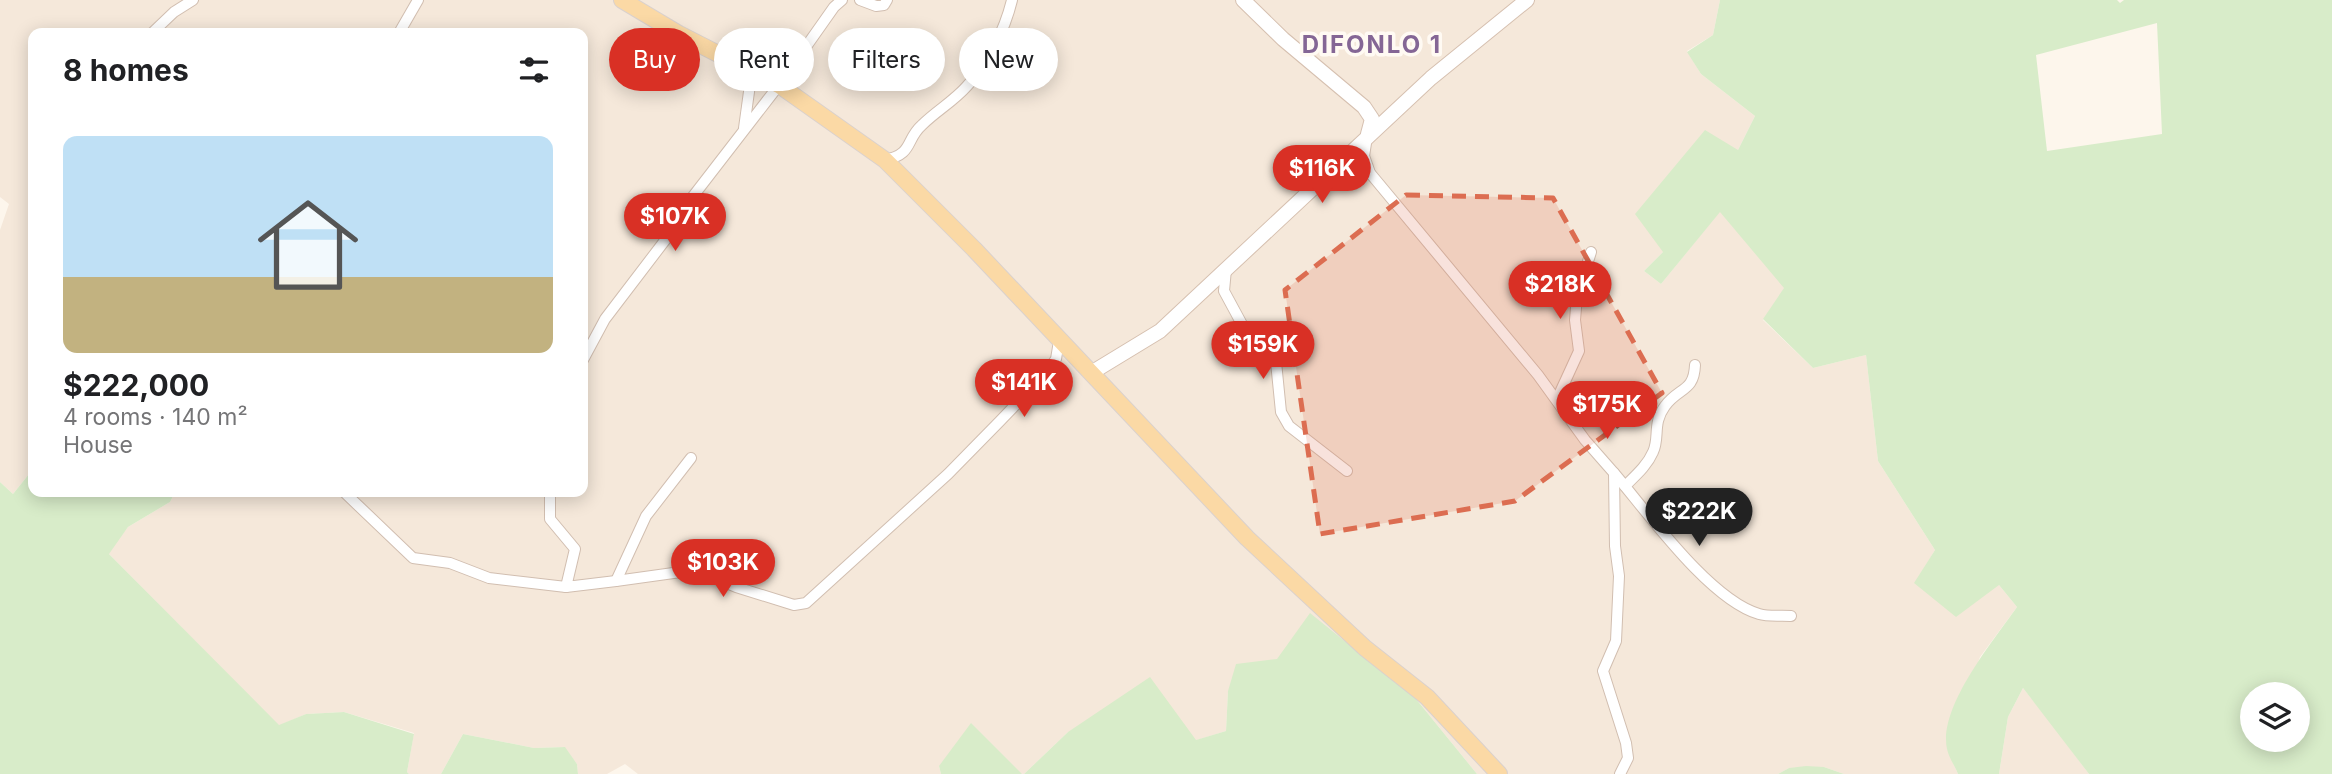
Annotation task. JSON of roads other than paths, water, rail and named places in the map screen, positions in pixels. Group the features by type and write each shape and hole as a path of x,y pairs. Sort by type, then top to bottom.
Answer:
{"main road":[{"path":"622,0 714,52"},
{"path":"787,91 885,160 1247,538 1365,649 1427,697 1499,774"}],"street":[{"path":"157,28 174,12 193,0"},
{"path":"402,28 418,0"},
{"path":"814,35 842,0"},
{"path":"860,0 876,6 884,5 887,0"},
{"path":"885,160 902,154 911,146 919,127 968,86 999,36 1012,0"},
{"path":"1243,0 1283,39 1364,107 1372,119 1363,156 1370,173 1557,399 1585,440 1714,587 1734,603 1760,615 1791,616"},
{"path":"1091,373 1160,331 1337,168 1367,135 1431,78 1527,0"},
{"path":"744,131 749,91"},
{"path":"588,351 624,292 774,91"},
{"path":"1337,168 1353,166 1370,173"},
{"path":"1557,399 1579,351 1575,320 1577,296 1591,252"},
{"path":"1226,269 1224,291 1244,328 1263,342 1276,362 1281,412 1289,426 1347,471"},
{"path":"349,497 413,558 450,563 489,578 566,587 681,569 695,570 747,591 794,605 806,603 948,474 992,430 1046,373 1056,359 1059,341"},
{"path":"1625,486 1653,451 1658,419 1666,406 1690,387 1695,378 1695,365"},
{"path":"616,581 646,516 691,458"},
{"path":"1614,473 1615,546 1619,576 1616,641 1603,671 1627,750 1628,758 1620,774"},
{"path":"550,497 550,519 575,549 566,587"}],"district":[{"name":"DIFONLO 1","path":"1372,45"}]}
